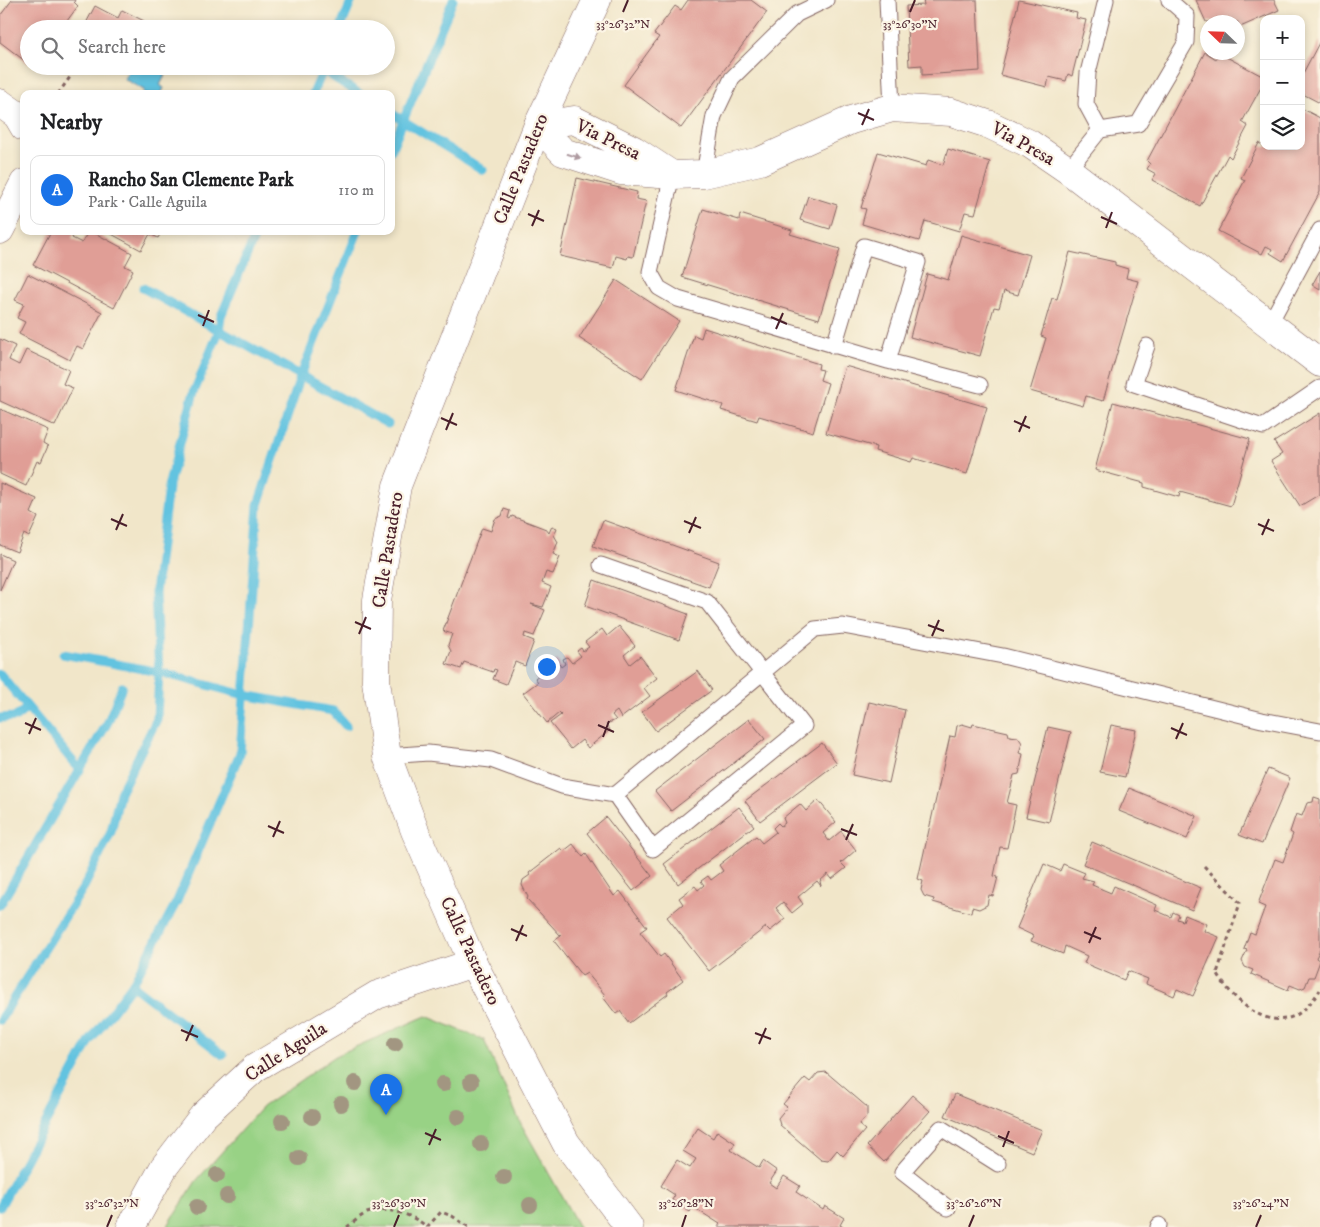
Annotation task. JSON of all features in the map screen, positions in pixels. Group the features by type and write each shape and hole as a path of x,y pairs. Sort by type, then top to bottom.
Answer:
{"street":[{"name":"Calle Pastadero","path":"597,0 538,125 397,486 377,600 376,681 387,756 415,831 473,963 566,1143 629,1227"},
{"path":"0,103 17,115 20,120"},
{"name":"Via Presa","path":"538,125 574,120 634,150 672,175 704,174 760,161 851,120 892,108 951,112 988,124 1030,144 1068,170 1320,362"},
{"path":"0,230 20,191"},
{"name":"Calle Aguila","path":"131,1227 164,1167 203,1116 255,1068 376,995 473,963"}],"lane":[{"path":"704,174 714,116 732,78 797,14 826,0"},
{"path":"887,0 892,108"},
{"path":"1100,130 1086,104 1087,81 1106,0"},
{"path":"1068,170 1100,130 1138,124 1186,42 1186,16 1170,0"},
{"path":"672,175 650,272 659,288 678,300 888,362 980,385"},
{"path":"1270,323 1320,230"},
{"path":"834,346 864,246 918,262 888,362"},
{"path":"1147,346 1134,384 1263,427 1320,388"},
{"path":"387,756 428,753 491,760 562,786 615,795 653,849 804,726 706,602 602,565"},
{"path":"615,795 816,629 843,626 1003,656 1262,720 1320,732"},
{"path":"948,1208 902,1172 941,1128 998,1164"}],"path":[{"path":"61,90 72,75"},
{"path":"1204,866 1240,903 1217,973 1226,989 1246,1008 1274,1019 1294,1016 1307,1008 1320,990"},
{"path":"347,1227 367,1213 391,1211 416,1217 427,1227 441,1212 452,1216 469,1227"}],"green space":[{"path":"426,1016 484,1040 520,1122 579,1227 167,1227 196,1181 262,1107 337,1055"}],"water":[{"path":"126,75 165,75 160,85 164,88 163,90 144,90 124,79"}],"building":[{"path":"12,0 75,0 74,2 78,6 68,20 20,20 20,57 0,42 0,16"},
{"path":"688,0 751,0 767,12 681,128 624,85 659,37 654,34 675,6 681,10"},
{"path":"923,0 977,0 980,71 922,75 922,65 909,66 906,6 924,5"},
{"path":"1019,0 1077,13 1076,18 1086,20 1072,76 1068,74 1066,81 1049,77 1047,87 1000,75"},
{"path":"1196,0 1274,0 1279,10 1268,15 1260,15 1260,18 1245,25 1245,15 1203,15"},
{"path":"95,6 118,18 122,10 142,20 88,20"},
{"path":"1320,41 1320,103 1305,95 1305,69"},
{"path":"1201,60 1232,60 1260,75 1260,89 1242,122 1248,126 1231,158 1228,155 1200,206 1152,180 1156,174 1147,169 1150,164 1147,161"},
{"path":"1305,110 1320,118 1320,192 1283,261 1270,253 1272,249 1266,246 1262,254 1218,231 1245,180 1241,178 1259,143 1260,150 1305,150"},
{"path":"948,149 990,162 975,214 965,212 959,231 925,221 919,241 862,224 866,209 861,208 878,152 926,166 928,160 943,165"},
{"path":"577,178 637,192 636,199 646,201 633,257 628,256 627,259 616,256 613,268 560,256"},
{"path":"808,196 837,205 830,229 800,220"},
{"path":"703,209 739,220 740,214 792,230 790,234 840,249 819,319 682,277"},
{"path":"49,235 73,235 72,238 82,243 86,235 98,235 132,253 125,266 133,270 114,308 33,265"},
{"path":"113,235 149,235 141,250"},
{"path":"961,235 1030,255 1018,295 1004,291 999,308 994,307 980,356 910,337 927,274 948,280"},
{"path":"1070,252 1115,262 1115,265 1128,269 1126,278 1138,281 1103,401 1086,396 1083,406 1030,391 1046,338 1041,336 1052,298 1057,299"},
{"path":"1320,271 1320,290 1312,285"},
{"path":"28,274 102,312 83,349 77,346 70,360 19,334 25,322 17,318 24,304 15,300"},
{"path":"616,280 679,321 642,379 579,338"},
{"path":"704,328 819,364 818,369 823,370 820,380 828,383 813,432 759,416 757,421 721,410 723,405 676,390 694,335 701,338"},
{"path":"0,339 15,346 9,360 19,365 26,350 69,370 63,384 73,388 55,426 0,401"},
{"path":"845,366 987,407 967,474 913,458 911,462 875,451 876,447 826,433"},
{"path":"1113,402 1250,439 1231,506 1180,492 1179,497 1144,487 1144,483 1095,470"},
{"path":"0,409 48,430 43,443 48,446 41,462 37,461 26,486 0,474"},
{"path":"1320,413 1320,494 1300,506 1271,461 1282,454 1274,442"},
{"path":"0,483 37,499 31,513 38,517 29,537 24,534 17,552 0,545"},
{"path":"504,509 510,511 508,518 510,519 512,516 546,529 549,533 552,526 557,528 554,535 558,542 553,554 560,557 553,574 546,572 542,583 551,587 543,607 531,604 545,610 534,636 525,633 524,637 534,641 525,666 515,662 506,684 493,679 497,670 494,669 493,672 464,662 461,669 446,664 451,651 448,645 452,634 443,631 482,528 491,531 495,519 502,516"},
{"path":"603,520 719,562 709,587 593,546"},
{"path":"0,554 13,560 0,590"},
{"path":"594,580 688,614 679,640 585,606"},
{"path":"619,626 635,646 624,655 630,664 640,656 657,678 644,688 650,696 621,718 617,711 612,715 616,720 606,724 610,730 588,748 582,740 571,749 550,723 561,715 559,713 547,723 523,693 538,682 535,678 557,660 561,667 565,664 563,659 567,657 572,663 581,656 577,651 581,648 583,651 589,647 585,642 602,629 607,636"},
{"path":"698,671 712,690 656,731 642,712"},
{"path":"869,702 905,710 889,783 852,775"},
{"path":"749,719 765,739 671,811 655,791"},
{"path":"962,724 972,727 973,724 1008,732 1009,736 1018,737 1022,743 1019,753 1023,754 1019,774 1014,775 1007,803 1016,805 1007,848 1000,847 994,876 998,877 993,896 989,895 987,905 979,909 972,907 971,913 933,902 934,899 924,896 921,890 923,881 918,879 950,736 955,737 957,726"},
{"path":"1111,725 1136,730 1125,777 1100,772"},
{"path":"1048,727 1071,732 1049,822 1026,817"},
{"path":"822,743 837,763 760,821 745,801"},
{"path":"1268,769 1290,778 1262,844 1239,835"},
{"path":"1129,788 1197,816 1187,839 1119,811"},
{"path":"1314,797 1320,799 1320,949 1316,958 1320,961 1314,977 1309,977 1305,987 1300,989 1290,985 1288,990 1251,974 1253,970 1245,967 1242,961 1247,950 1244,949 1250,932 1255,934 1265,907 1258,904 1275,859 1283,862 1293,834 1290,832 1296,814 1302,816 1307,803 1313,802"},
{"path":"818,800 836,822 823,833 829,841 841,831 856,850 841,863 846,868 832,879 828,874 820,881 821,886 817,881 798,897 803,904 792,913 783,902 776,908 785,919 770,931 766,927 709,971 667,917 683,904 679,898 695,886 698,890 704,885 701,881 708,876 711,880 723,871 719,865 756,836 762,843 776,832 773,828 778,823 781,826 785,823 783,818 800,804 806,811"},
{"path":"739,807 754,826 678,884 664,864"},
{"path":"606,817 652,876 633,891 587,833"},
{"path":"1092,842 1201,888 1192,910 1083,864"},
{"path":"573,844 583,857 586,854 614,896 620,891 647,927 640,932 660,957 664,954 683,980 667,992 668,994 629,1023 620,1011 616,1014 603,997 605,995 587,973 582,976 554,941 561,936 527,899 528,897 522,885 523,880 530,875 529,873 561,848 564,851"},
{"path":"1044,864 1060,871 1063,864 1085,873 1082,878 1094,881 1092,885 1111,893 1114,886 1157,905 1155,910 1171,917 1173,912 1179,915 1177,919 1183,921 1185,915 1207,924 1204,931 1219,937 1193,996 1177,989 1174,996 1146,984 1148,979 1128,971 1124,980 1084,963 1087,956 1065,946 1063,954 1031,941 1034,936 1017,928"},
{"path":"826,1072 867,1107 867,1116 859,1125 865,1130 843,1156 837,1150 828,1161 821,1160 780,1125 778,1118 787,1107 783,1104 805,1078 810,1082 818,1073"},
{"path":"955,1094 1042,1130 1032,1152 945,1116"},
{"path":"912,1095 930,1111 884,1162 867,1146"},
{"path":"698,1128 713,1138 717,1131 735,1143 731,1150 759,1168 763,1161 777,1171 769,1183 776,1188 784,1176 800,1186 796,1192 823,1210 825,1206 844,1218 840,1225 843,1227 718,1227 720,1224 693,1207 690,1212 672,1200 675,1195 661,1186 677,1160 690,1168 696,1159 683,1151"}],"waterway":[{"path":"344,20 352,0"},
{"path":"395,140 453,0"},
{"path":"315,90 321,75"},
{"path":"330,75 354,90"},
{"path":"395,115 483,170"},
{"path":"0,1020 85,885 111,832 120,793 157,719 159,672 155,593 168,487 194,392 219,331 221,316 255,235"},
{"path":"0,1207 90,1041 132,985 177,901 240,753 258,505 301,375 356,235"},
{"path":"143,288 388,424"},
{"path":"63,654 159,672 244,695 333,711 346,726"},
{"path":"0,674 80,770"},
{"path":"0,905 108,722 122,687"},
{"path":"0,718 16,717 27,708"},
{"path":"132,985 223,1055"}],"place":[{"name":"Rancho San Clemente Park","path":"386,1115"}]}
